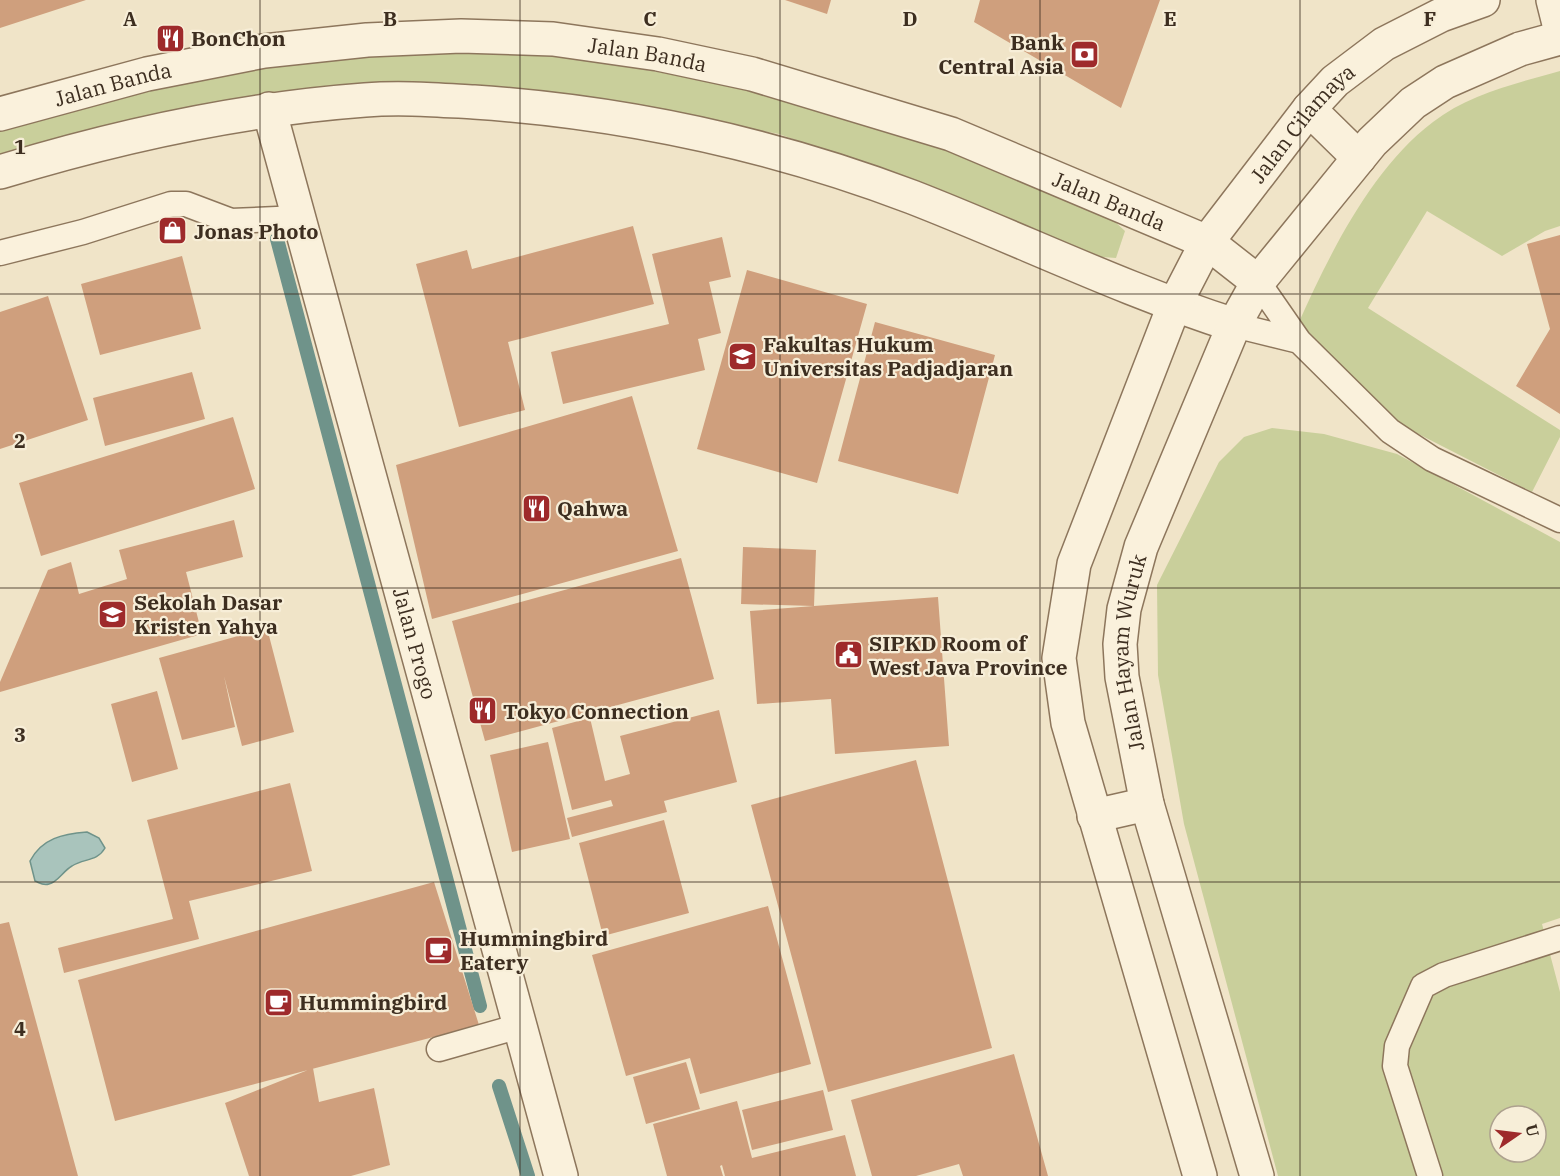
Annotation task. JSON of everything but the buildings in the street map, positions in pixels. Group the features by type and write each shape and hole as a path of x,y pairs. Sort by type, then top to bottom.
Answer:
{"street":[{"name":"Jalan Cilamaya","path":"1174,306 1207,242 1309,109 1335,81 1383,44 1441,15 1483,0"},
{"path":"1553,0 1560,28"},
{"name":"Jalan Banda","path":"0,114 147,74 264,51 367,40 437,37 553,39 658,54 752,74 951,134 1207,242 1258,282"},
{"path":"1258,282 1393,120 1444,82 1520,49 1560,38"},
{"path":"0,172 154,132 269,109 368,99 436,100 597,114 709,137 817,165 911,197 1174,306 1234,325"},
{"name":"Jalan Progo","path":"269,109 561,1176"},
{"path":"1309,109 1359,158"},
{"name":"Jalan Hayam Wuruk","path":"1257,1176 1147,804 1122,677 1120,644 1124,609 1141,547 1234,325 1258,282"},
{"path":"1174,306 1074,564 1059,658 1068,723 1200,1176"},
{"path":"1094,816 1147,804"}],"lane":[{"path":"0,253 171,204 186,204 231,221 299,218"},
{"path":"1258,282 1299,341 1390,431 1432,459 1560,520"},
{"path":"1234,325 1299,341"},
{"path":"1430,1176 1395,1066 1398,1046 1423,986 1444,975 1560,938"},
{"path":"439,1049 520,1026"}],"green space":[{"path":"504,50 610,63 786,96 952,151 1113,220 1125,231 1116,258 1102,257 951,196 779,134 608,102 505,92 0,161 0,126 244,67 364,51"},
{"path":"1560,71 1560,226 1545,231 1502,256 1427,211 1368,308 1560,430 1560,437 1532,492 1397,423 1299,322 1324,268 1355,213 1372,187 1411,141 1433,122 1462,104 1494,90"},
{"path":"1272,428 1324,434 1397,454 1560,542 1560,918 1542,924 1560,992 1560,1176 1278,1176 1184,824 1158,675 1157,585 1219,462 1244,437"}],"water":[{"path":"87,832 99,838 105,848 98,856 72,866 52,883 45,885 35,881 30,861 41,847 62,836"}],"waterway":[{"path":"277,239 480,1006"},
{"path":"499,1086 528,1176"}],"place":[{"name":"BonChon","path":"170,38"},
{"name":"Bank Central Asia","path":"1085,54"},
{"name":"Jonas Photo","path":"173,231"},
{"name":"Fakultas Hukum Universitas Padjadjaran","path":"742,356"},
{"name":"Qahwa","path":"536,508"},
{"name":"Sekolah Dasar Kristen Yahya","path":"113,614"},
{"name":"SIPKD Room of West Java Province","path":"848,655"},
{"name":"Tokyo Connection","path":"482,711"},
{"name":"Hummingbird Eatery","path":"439,950"},
{"name":"Hummingbird","path":"278,1002"}]}
